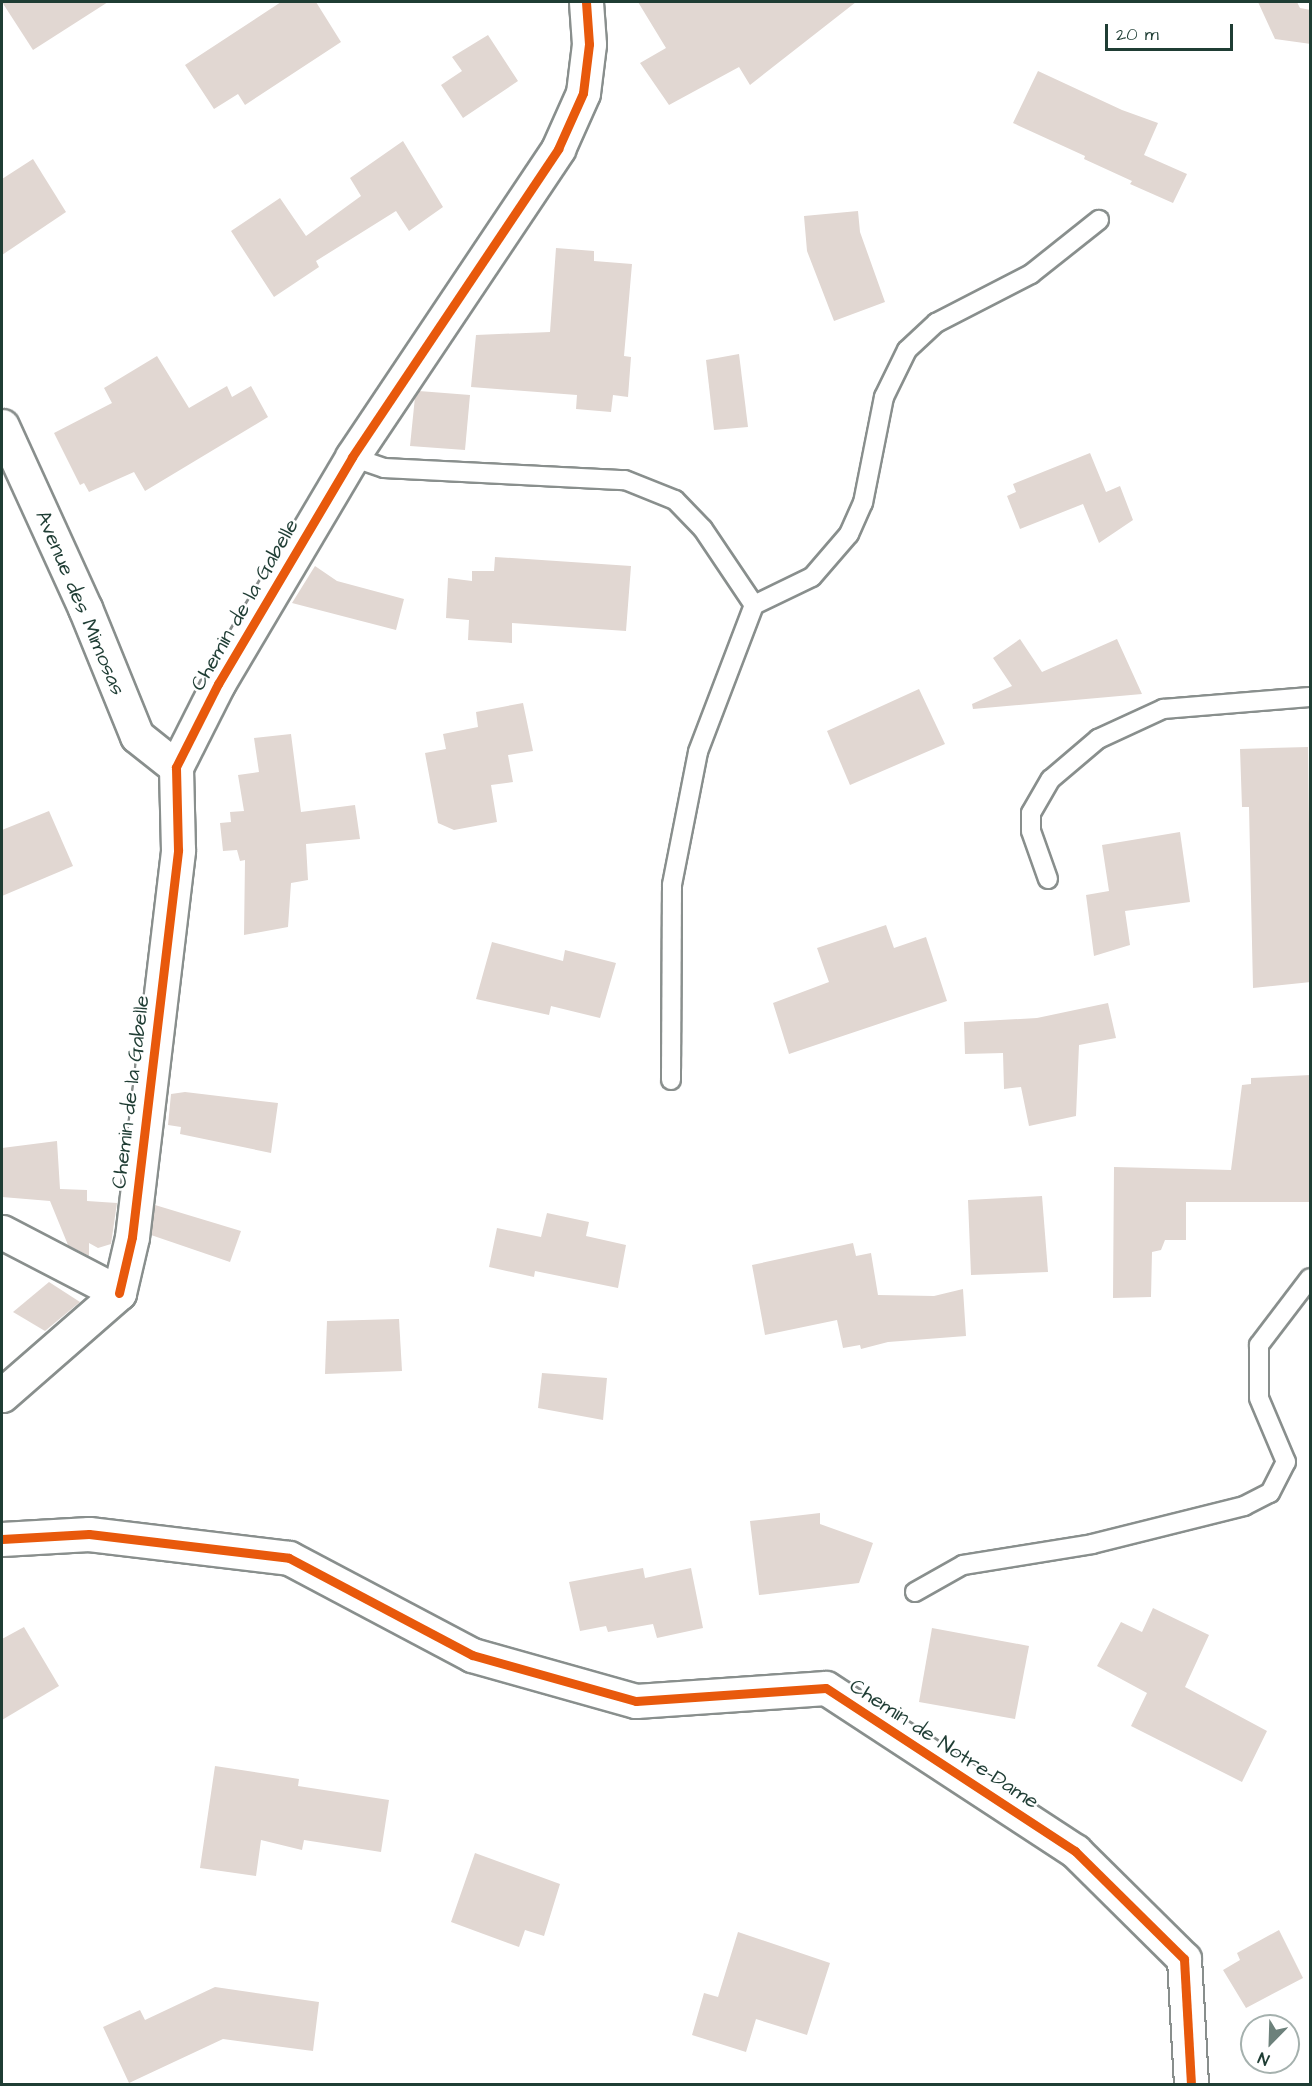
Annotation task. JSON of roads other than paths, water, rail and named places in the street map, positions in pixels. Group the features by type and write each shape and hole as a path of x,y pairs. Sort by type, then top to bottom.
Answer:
{"street":[{"name":"Chemin de la Gabelle","path":"119,1293 132,1237 178,850 176,767 218,684 352,456 558,149 583,93 589,44 586,2"},
{"name":"Avenue des Mimosas","path":"2,426 85,608 137,736 176,767"},
{"path":"2,1232 119,1293 2,1395"},
{"name":"Chemin de Notre-Dame","path":"2,1539 89,1534 289,1558 472,1655 636,1701 826,1688 1075,1851 1184,1959 1191,2085"}],"lane":[{"path":"670,1080 672,885 698,752 754,604 812,577 849,534 863,503 884,397 907,350 936,323 1031,274 1099,220"},
{"path":"352,456 384,468 625,480 675,500 703,529 754,604"},
{"path":"1048,879 1031,831 1031,813 1051,780 1098,739 1163,709 1311,697"},
{"path":"915,1592 963,1566 1092,1544 1244,1506 1270,1493 1286,1462 1259,1398 1259,1345 1311,1278"}]}
